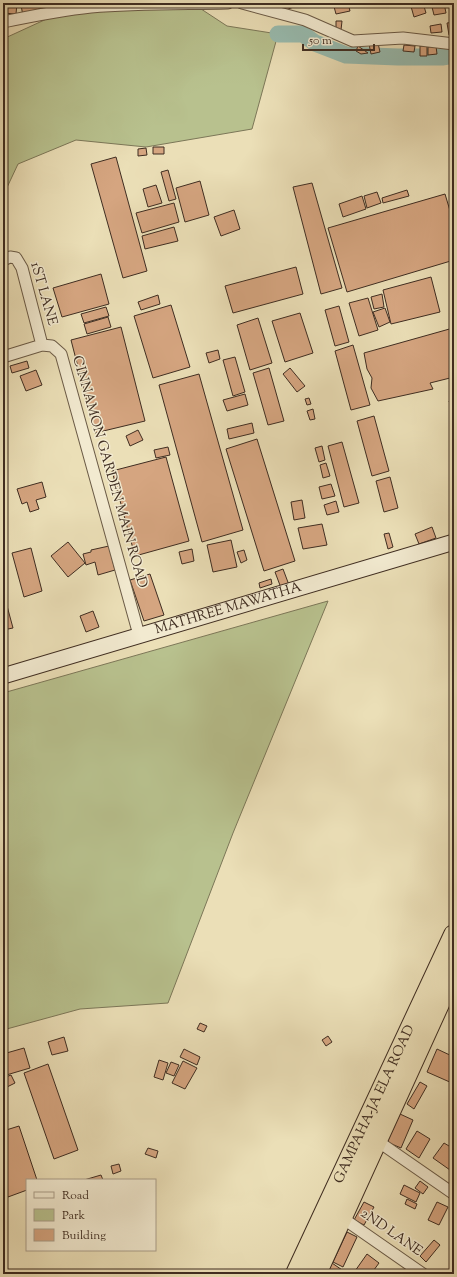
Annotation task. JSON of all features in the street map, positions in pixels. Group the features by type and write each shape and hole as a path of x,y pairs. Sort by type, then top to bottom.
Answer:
{"highway":[{"name":"GAMPAHA-JA ELA ROAD","path":"296,1274 454,935"},
{"name":"GAMPAHA-JA ELA ROAD","path":"316,1274 454,971"}],"street":[{"path":"3,22 90,7 142,4 228,3"},
{"path":"242,3 305,20 354,41 403,38 454,44"},
{"name":"1ST LANE","path":"6,259 16,258 22,268 42,346"},
{"path":"3,357 42,346"},
{"name":"CINNAMON GARDEN MAIN ROAD","path":"42,346 52,346 61,354 63,358 139,635"},
{"name":"MATHREE MAWATHA","path":"3,676 454,542"},
{"path":"376,1140 454,1194"},
{"name":"2ND LANE","path":"341,1217 423,1274"}],"green space":[{"path":"192,3 227,26 278,34 252,129 146,147 76,140 18,164 3,196 3,39 64,11"},
{"path":"328,601 233,833 168,1003 80,1009 3,1030 3,693"}],"building":[{"path":"3,3 17,3 16,14 3,13"},
{"path":"38,3 40,12 23,16 21,5"},
{"path":"45,3 55,3 56,7 46,8"},
{"path":"283,3 295,3 296,6 286,10"},
{"path":"302,3 316,3 304,7"},
{"path":"333,3 348,3 350,11 336,14"},
{"path":"410,3 423,3 426,13 414,17"},
{"path":"431,3 444,3 446,13 434,15"},
{"path":"336,21 342,21 341,30 336,30"},
{"path":"454,22 454,34 449,35 447,23"},
{"path":"441,24 442,32 431,33 430,26"},
{"path":"378,43 380,52 371,54 369,44"},
{"path":"404,45 415,46 414,52 403,51"},
{"path":"358,46 368,53 361,54 356,51"},
{"path":"420,46 427,46 427,56 420,56"},
{"path":"436,46 437,54 428,55 428,47"},
{"path":"153,147 164,147 164,154 153,154"},
{"path":"146,148 147,155 138,156 138,149"},
{"path":"116,157 147,271 123,278 91,164"},
{"path":"168,170 176,199 169,201 161,172"},
{"path":"200,181 209,215 185,222 176,188"},
{"path":"312,183 342,288 321,294 293,187"},
{"path":"156,185 162,203 148,207 143,189"},
{"path":"407,190 409,196 383,203 382,198"},
{"path":"377,192 381,203 367,208 364,196"},
{"path":"445,194 454,224 454,260 347,292 328,228"},
{"path":"362,196 366,209 343,217 339,204"},
{"path":"174,203 179,222 142,233 136,213"},
{"path":"234,210 240,229 221,236 214,217"},
{"path":"174,227 178,241 145,249 142,236"},
{"path":"296,267 303,294 233,313 225,286"},
{"path":"101,274 109,304 62,317 53,288"},
{"path":"431,277 440,312 391,324 383,290"},
{"path":"382,294 384,307 374,309 371,297"},
{"path":"158,295 160,304 141,310 138,302"},
{"path":"368,298 378,330 359,336 349,303"},
{"path":"171,305 190,367 153,378 134,316"},
{"path":"339,306 349,342 335,346 325,310"},
{"path":"106,307 109,316 84,323 81,314"},
{"path":"385,308 390,322 379,327 373,312"},
{"path":"300,313 313,353 285,362 272,321"},
{"path":"108,317 111,327 87,334 84,324"},
{"path":"258,318 272,363 250,370 237,325"},
{"path":"454,321 454,377 430,383 433,389 378,401 371,388 372,378 367,369 364,353 453,328 452,322"},
{"path":"121,327 145,421 95,433 71,340"},
{"path":"353,345 370,405 351,410 335,351"},
{"path":"218,350 220,359 209,363 206,353"},
{"path":"235,357 245,392 233,396 223,360"},
{"path":"27,361 29,368 12,373 10,366"},
{"path":"269,368 284,421 268,425 253,373"},
{"path":"290,368 305,386 297,392 283,374"},
{"path":"36,370 42,385 26,391 20,376"},
{"path":"199,374 243,530 202,542 159,385"},
{"path":"245,394 248,405 227,411 223,400"},
{"path":"309,398 311,404 307,405 305,399"},
{"path":"454,399 454,416 449,401"},
{"path":"313,409 315,419 310,420 307,411"},
{"path":"374,416 389,471 372,476 357,421"},
{"path":"252,423 254,433 229,439 227,429"},
{"path":"138,430 143,440 130,446 126,436"},
{"path":"257,439 295,561 264,571 226,449"},
{"path":"342,442 359,503 344,507 328,446"},
{"path":"322,446 325,460 319,462 315,448"},
{"path":"168,447 170,455 156,458 154,450"},
{"path":"166,457 189,541 135,556 112,471"},
{"path":"326,463 330,476 323,478 320,465"},
{"path":"390,477 398,508 384,512 376,481"},
{"path":"42,482 46,497 36,500 39,509 30,512 27,502 22,504 17,489"},
{"path":"331,484 335,496 322,499 319,487"},
{"path":"302,500 305,518 294,520 291,502"},
{"path":"336,501 339,512 327,515 324,505"},
{"path":"322,524 327,545 303,549 298,528"},
{"path":"432,527 436,538 419,544 415,534"},
{"path":"389,533 393,547 388,549 384,534"},
{"path":"231,540 237,567 213,572 207,545"},
{"path":"68,542 85,563 68,577 51,556"},
{"path":"109,546 115,570 98,575 95,562 86,565 83,554 91,552 91,550"},
{"path":"31,548 42,591 24,597 12,553"},
{"path":"192,549 194,561 182,564 179,552"},
{"path":"244,550 247,560 241,563 237,552"},
{"path":"283,569 289,585 281,588 275,572"},
{"path":"150,574 164,615 144,621 130,580"},
{"path":"271,579 272,584 260,588 259,583"},
{"path":"3,591 13,628 3,630"},
{"path":"93,611 99,627 86,632 80,616"},
{"path":"200,1023 207,1026 204,1032 197,1029"},
{"path":"328,1036 332,1042 326,1046 322,1040"},
{"path":"64,1037 68,1051 52,1055 48,1042"},
{"path":"24,1048 30,1068 3,1076 3,1054"},
{"path":"184,1049 200,1057 197,1065 180,1057"},
{"path":"437,1049 454,1057 454,1078 452,1083 427,1072"},
{"path":"159,1060 168,1063 163,1080 154,1077"},
{"path":"183,1061 197,1068 185,1089 172,1083"},
{"path":"171,1062 179,1065 174,1076 166,1073"},
{"path":"48,1064 78,1150 54,1159 24,1073"},
{"path":"11,1075 15,1083 5,1088 6,1091 3,1092 3,1078"},
{"path":"420,1082 427,1086 414,1109 407,1104"},
{"path":"400,1114 413,1120 401,1148 387,1142"},
{"path":"19,1126 37,1179 26,1179 26,1190 8,1197 3,1182 3,1131"},
{"path":"417,1131 430,1139 419,1158 406,1149"},
{"path":"444,1143 454,1149 454,1164 450,1170 433,1158"},
{"path":"148,1148 158,1151 156,1158 145,1154"},
{"path":"119,1164 121,1171 113,1174 111,1166"},
{"path":"101,1175 103,1179 87,1179"},
{"path":"420,1181 428,1187 423,1194 415,1188"},
{"path":"404,1185 420,1193 416,1202 400,1194"},
{"path":"407,1199 417,1204 415,1209 405,1204"},
{"path":"364,1202 374,1207 364,1225 354,1220"},
{"path":"437,1202 448,1207 439,1225 428,1220"},
{"path":"347,1232 357,1237 343,1267 333,1262"},
{"path":"434,1240 440,1245 426,1262 420,1256"},
{"path":"367,1254 379,1263 371,1274 359,1274 355,1271"},
{"path":"332,1263 348,1274 333,1274 328,1270"}],"waterway":[{"path":"278,34 303,34 315,43 346,55 398,57 442,57 454,55"}]}
